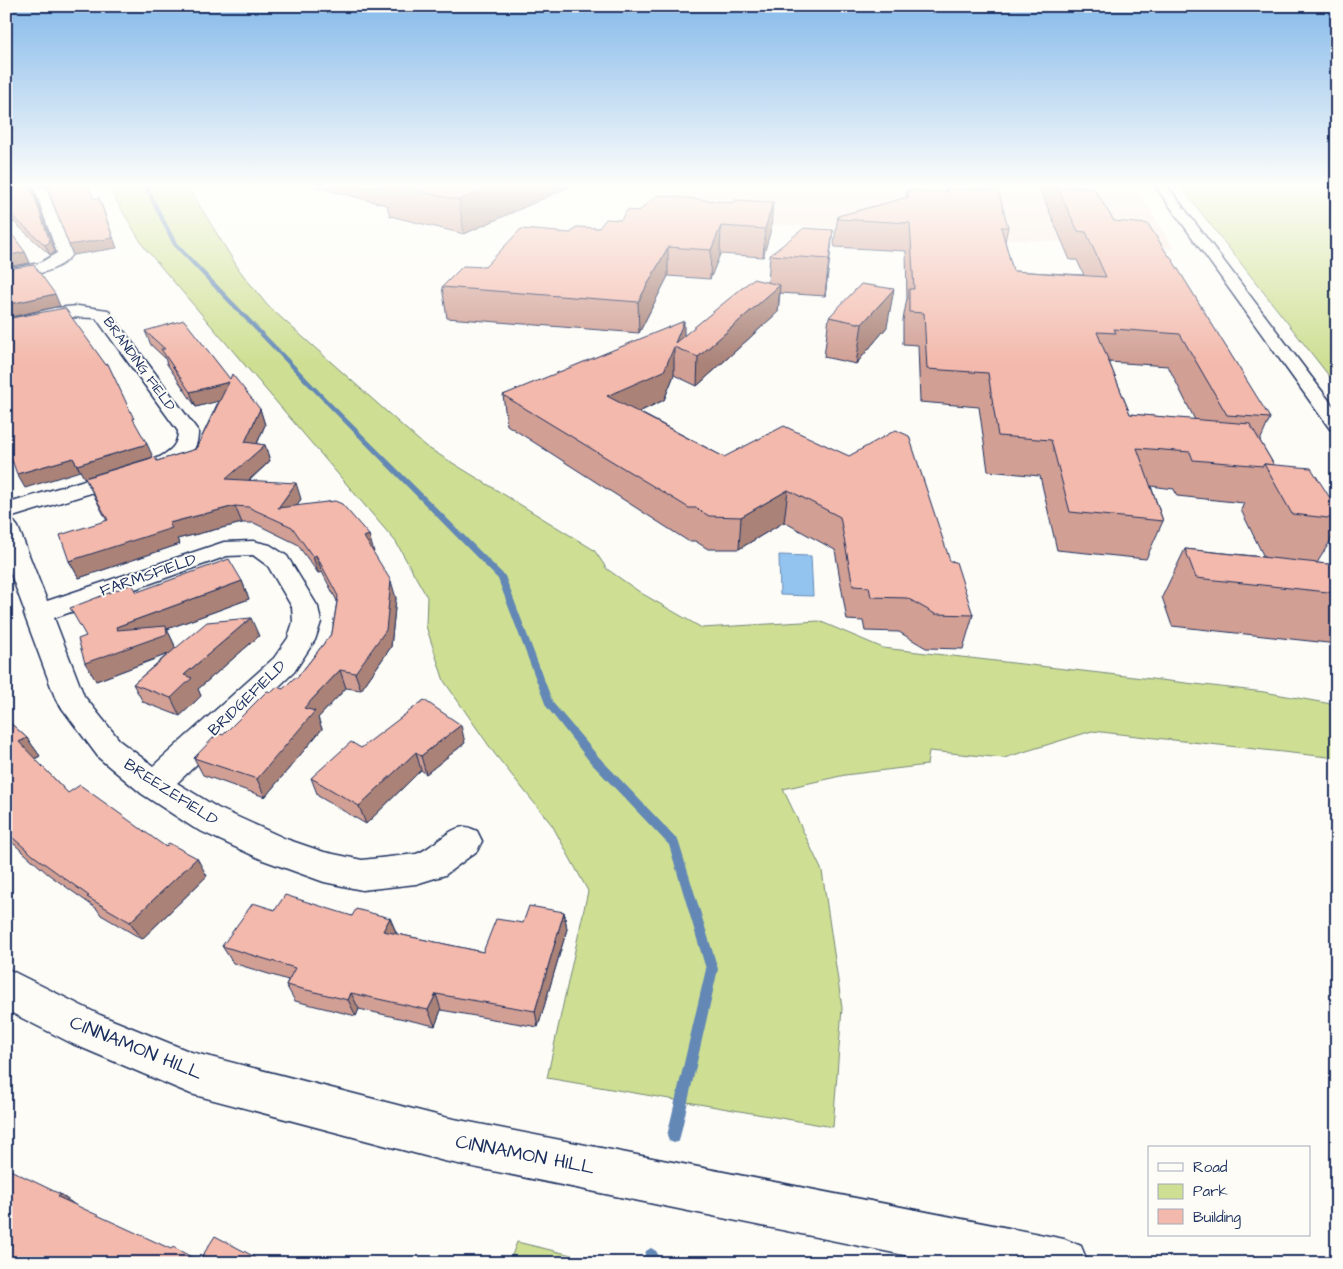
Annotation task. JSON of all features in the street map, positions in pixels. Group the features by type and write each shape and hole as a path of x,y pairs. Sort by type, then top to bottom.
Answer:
{"street":[{"path":"6,274 46,266 60,260 65,254 63,246"},
{"path":"1206,246 1337,425"},
{"name":"BRANDING FIELD","path":"6,325 60,312 85,311 102,314 188,432 189,440 182,453 168,462 6,512"},
{"name":"BREEZEFIELD","path":"6,527 37,614 71,700 110,750 154,784 206,818 275,850 324,867 362,875 416,869 433,864 465,841"},
{"name":"FARMSFIELD","path":"37,614 224,549 261,550"},
{"name":"BRIDGEFIELD","path":"154,784 284,665 301,640 307,622 305,607 278,561 261,550"},
{"name":"CINNAMON HILL","path":"6,987 19,996 87,1030 191,1073 444,1139 1064,1263"}],"shaded area":[{"path":"1129,246 1172,246 1174,249"}],"green space":[{"path":"225,246 240,271 267,305 425,446 594,550 607,569 641,593 702,628 819,621 883,648 1264,692 1337,705 1337,758 1092,731 1004,758 929,751 927,765 845,775 783,789 822,871 842,1008 833,1127 547,1078 588,891 552,825 494,753 444,681 426,626 427,597 396,542 144,247"},
{"path":"1227,246 1337,246 1337,386"},
{"path":"517,1242 605,1263 509,1263"}],"water":[{"path":"779,555 811,556 813,596 780,595"}],"building":[{"path":"6,246 21,246 25,252 6,256"},
{"path":"505,246 713,246 711,250 668,247 638,302 442,287 463,266 485,267"},
{"path":"781,246 831,246 829,259 770,255"},
{"path":"911,246 1006,246 1013,271 1106,277 1092,246 1162,246 1270,418 1227,415 1180,334 1114,329 1116,333 1097,332 1130,414 1250,424 1274,465 1264,464 1263,466 1193,460 1190,452 1137,448 1163,521 1070,512 1051,440 998,436 988,373 927,369 924,313 909,312 909,289 914,289"},
{"path":"34,265 55,294 6,305 6,269"},
{"path":"753,279 780,285 698,357 674,347 664,371 607,396 724,457 784,426 849,456 896,430 909,436 950,561 956,562 973,615 935,614 907,598 871,597 869,587 853,586 840,517 788,490 741,517 709,516 696,508 689,508 503,395 684,321 675,343"},
{"path":"861,284 894,289 862,324 829,317"},
{"path":"65,308 106,365 108,364 133,419 147,444 77,465 73,458 17,474 8,449 6,449 6,319"},
{"path":"184,320 230,379 232,374 260,409 245,442 265,445 226,479 296,483 278,508 335,501 342,504 369,535 364,537 391,581 386,630 355,673 340,670 304,708 315,711 257,779 194,758 218,733 223,735 267,691 272,692 277,687 283,689 294,678 297,678 332,633 338,596 316,555 313,557 292,527 248,507 235,506 169,523 172,528 69,561 60,535 108,520 85,478 155,457 157,461 196,449 229,382 190,392 161,349 165,349 145,331"},
{"path":"1264,464 1311,468 1337,509 1337,519 1292,514"},
{"path":"1185,549 1337,565 1337,593 1196,578"},
{"path":"229,559 242,581 116,627 117,630 166,626 167,634 85,663 78,639 86,636 70,608 132,584 137,592"},
{"path":"251,618 184,675 192,678 171,698 133,684 207,622"},
{"path":"424,700 461,725 421,756 416,752 359,806 311,778 351,742 361,748"},
{"path":"6,719 27,738 19,742 68,793 80,785 166,847 169,843 197,858 130,922 87,897 89,896 34,856 6,832"},
{"path":"285,895 352,916 356,909 390,918 383,931 483,952 496,919 523,923 529,906 564,912 535,1011 436,994 428,1010 351,993 348,1000 286,985 295,968 222,946 253,903 275,910"},
{"path":"6,1168 60,1194 58,1197 171,1249 173,1247 199,1261 215,1236 253,1256 249,1263 6,1263"}],"waterway":[{"path":"177,246 327,402 502,578 549,704 594,759 674,843 712,969 674,1136"},
{"path":"650,1263 651,1256"}]}
